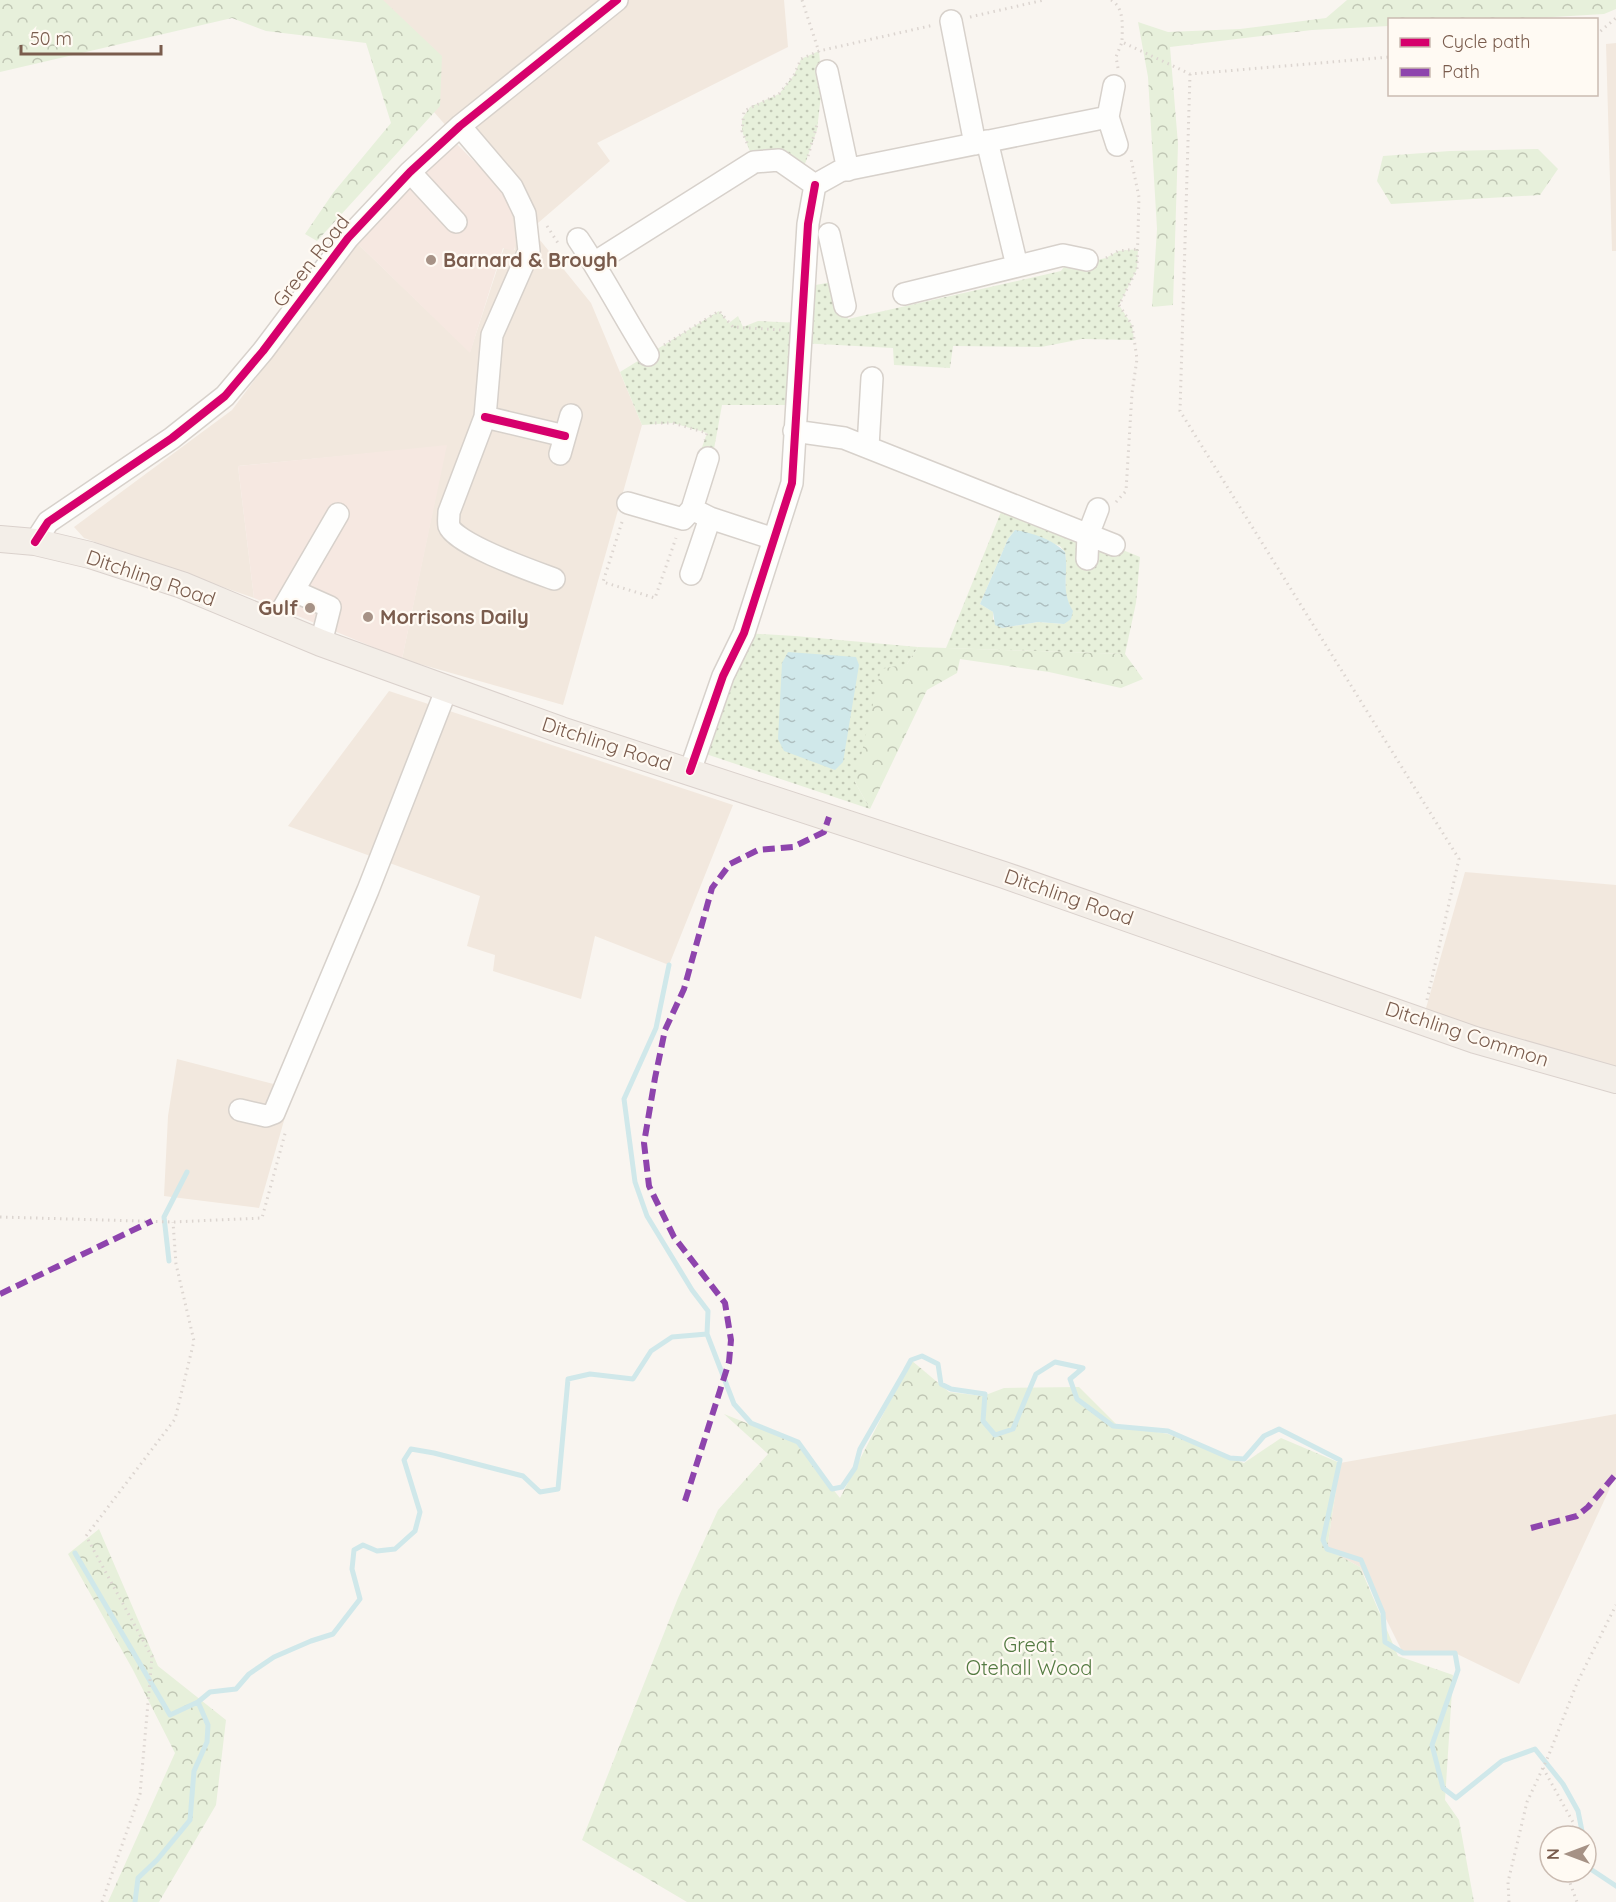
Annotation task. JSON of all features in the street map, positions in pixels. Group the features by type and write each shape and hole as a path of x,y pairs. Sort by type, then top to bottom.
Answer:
{"main road":[{"name":"Ditchling Road","path":"0,539 35,542 90,555 182,585 321,643 561,730 1004,875 1318,985"},
{"name":"Ditchling Common","path":"1318,985 1475,1040 1616,1080"}],"street":[{"name":"Green Road","path":"35,542 48,522 172,438 225,396 263,351 348,238 410,172 460,126 616,0"},
{"path":"951,21 981,143 1017,266"},
{"path":"827,71 848,170"},
{"path":"1117,81 1108,117 1124,151"},
{"path":"815,185 840,171 1108,117"},
{"path":"460,126 512,187 525,214 529,251 492,335 485,417 449,512 449,526 456,535 511,564 554,579"},
{"path":"594,262 754,162 779,160 815,185"},
{"path":"410,172 456,222"},
{"path":"690,771 723,676 744,633 792,483 808,224 815,185"},
{"path":"830,234 845,306"},
{"path":"578,239 594,262 616,304 648,355"},
{"path":"904,294 1063,255 1087,260"},
{"path":"804,277 836,270"},
{"path":"868,447 872,378"},
{"path":"485,417 562,445 571,416"},
{"path":"794,431 844,438 1114,545"},
{"path":"691,574 695,515 706,463"},
{"path":"628,503 695,515 774,538"},
{"path":"1088,559 1088,535 1098,509"},
{"path":"274,624 338,514"},
{"path":"294,591 330,606 321,643"},
{"path":"240,1110 266,1116 274,1113 368,890 447,688"}],"path":[{"path":"1111,0 1116,3 1123,20 1122,42 1116,57 1117,81"},
{"path":"1598,33 1616,18"},
{"path":"1122,42 1190,74 1388,57"},
{"path":"754,162 742,131 744,111 779,94 794,75 801,59 819,51"},
{"path":"1190,74 1180,411 1459,859 1422,1022"},
{"path":"1098,509 1110,508 1126,491 1132,393 1137,359 1132,325 1119,305 1137,269 1138,249 1139,197 1124,151"},
{"path":"525,214 539,214 562,249 578,239"},
{"path":"1087,260 1106,258 1118,251 1138,249"},
{"path":"648,355 719,311 733,327 801,331"},
{"path":"655,423 673,423 707,433 697,465 706,463"},
{"path":"628,503 603,582 656,598 695,515"},
{"path":"0,1217 173,1222 262,1218 287,1128"},
{"path":"102,1902 140,1794 152,1658 86,1536 175,1419 194,1341 176,1264 173,1222"},
{"path":"1509,1902 1508,1882 1527,1802 1548,1758 1577,1683 1616,1605"},
{"path":"1542,1767 1574,1824"},
{"path":"1570,1884 1577,1902"}],"shaded area":[{"path":"335,0 784,0 788,47 597,143 610,161 531,229 591,303 642,425 563,705 402,659 446,446 238,466 254,598 84,538 74,527 232,410 357,243 470,352 504,248 515,250 509,197"},
{"path":"1616,43 1616,251 1612,251 1606,44"},
{"path":"455,142 509,197 516,241 514,251 503,248 470,353 357,243"},
{"path":"447,445 402,659 254,598 238,466"},
{"path":"389,691 733,805 669,965 595,936 581,999 493,971 495,955 467,946 480,896 288,826"},
{"path":"1465,872 1616,885 1616,1080 1422,1022"},
{"path":"177,1059 293,1089 259,1208 164,1196 168,1116"},
{"path":"1616,1414 1616,1475 1519,1684 1455,1653 1403,1653 1360,1567 1327,1549 1340,1463"}],"green space":[{"path":"0,0 383,0 442,56 440,106 317,241 305,234 333,193 391,123 366,43 266,31 232,18 0,72"},
{"path":"1347,0 1616,0 1616,9 1604,14 1537,18 1388,18 1388,26 1312,30 1170,47 1178,144 1173,305 1152,307 1157,229 1148,77 1138,22 1168,32 1240,29 1326,18"},
{"path":"819,51 822,86 817,130 801,175 754,162 742,131 742,119 750,107 779,94 794,75 801,59"},
{"path":"1538,149 1558,169 1540,195 1391,204 1377,181 1383,156 1450,151"},
{"path":"1138,249 1137,269 1119,305 1132,325 1134,340 1082,339 1041,347 953,346 950,368 894,365 893,348 800,343 796,405 722,405 712,460 699,456 707,433 673,423 642,425 620,372 719,311 729,323 738,316 743,327 758,321 801,323 804,287 838,281 848,319 1061,271 1071,257 1097,260 1118,251"},
{"path":"1005,502 1140,557 1136,603 1125,654 946,648","holes":["1015,530 1060,546 1065,552 1066,596 1072,611 1064,624 1038,622 1002,628 993,619 993,612 980,604 1008,539"]},
{"path":"744,633 918,647 907,664 855,782 870,809 697,751"},
{"path":"918,647 1125,654 1143,679 1121,688 1049,672 960,659 957,673 927,690 870,809 855,782 881,669 907,664"},
{"name":"Great Otehall Wood","path":"911,1360 949,1392 983,1396 1004,1388 1079,1387 1117,1425 1168,1434 1244,1463 1281,1438 1340,1463 1327,1549 1360,1567 1398,1656 1453,1675 1445,1800 1459,1820 1474,1902 687,1902 582,1840 678,1598 718,1510 768,1454 724,1414 796,1443 840,1498"},
{"path":"99,1529 158,1666 226,1720 216,1805 159,1902 108,1902 175,1753 133,1670 68,1554"}],"water":[{"path":"1015,530 1042,537 1065,552 1066,589 1073,611 1071,619 1064,624 1038,622 1002,628 995,625 993,612 980,604 1008,539"},
{"path":"788,652 856,657 859,665 843,762 835,770 784,751 778,739 782,663"}],"waterway":[{"path":"669,965 656,1028 624,1099 635,1182 647,1216 692,1290 708,1311 707,1334 734,1404 751,1423 798,1442 832,1489 842,1487 855,1468 860,1449 911,1360 922,1356 938,1364 941,1384 951,1389 985,1394 983,1421 995,1435 1013,1429 1036,1374 1055,1362 1083,1368 1070,1379 1077,1399 1113,1426 1168,1431 1230,1458 1244,1459 1264,1436 1279,1429 1340,1460 1323,1540 1327,1549 1361,1560 1383,1613 1385,1642 1403,1653 1455,1653 1458,1670 1432,1745 1443,1788 1456,1798 1502,1761 1535,1749 1563,1784 1578,1811 1581,1824"},
{"path":"169,1261 164,1217 187,1172"},
{"path":"135,1902 138,1878 157,1860 190,1820 194,1771 207,1742 208,1725 198,1702 210,1692 236,1689 249,1674 274,1657 333,1634 360,1599 352,1569 354,1550 363,1545 377,1551 395,1549 415,1531 420,1512 404,1460 411,1449 523,1476 540,1492 558,1489 568,1379 590,1374 633,1379 651,1351 672,1337 707,1334"},
{"path":"75,1553 170,1715 198,1702"},
{"path":"1598,1874 1616,1886"}],"marked path":[{"path":"685,1501 729,1362 731,1340 725,1303 674,1237 649,1186 644,1143 665,1030 684,989 712,888 730,864 758,850 793,847 824,832 829,817"},
{"path":"0,1294 152,1221"},
{"path":"1531,1528 1577,1516 1588,1507 1616,1474"}],"cycle path":[{"path":"35,542 48,522 172,438 225,396 263,351 348,238 410,172 460,126 617,0"},
{"path":"690,771 723,676 744,633 792,483 808,224 815,185"},
{"path":"485,417 565,436"}],"place":[{"name":"Barnard & Brough","path":"431,260"},
{"name":"Gulf","path":"310,608"},
{"name":"Morrisons Daily","path":"368,617"}]}
